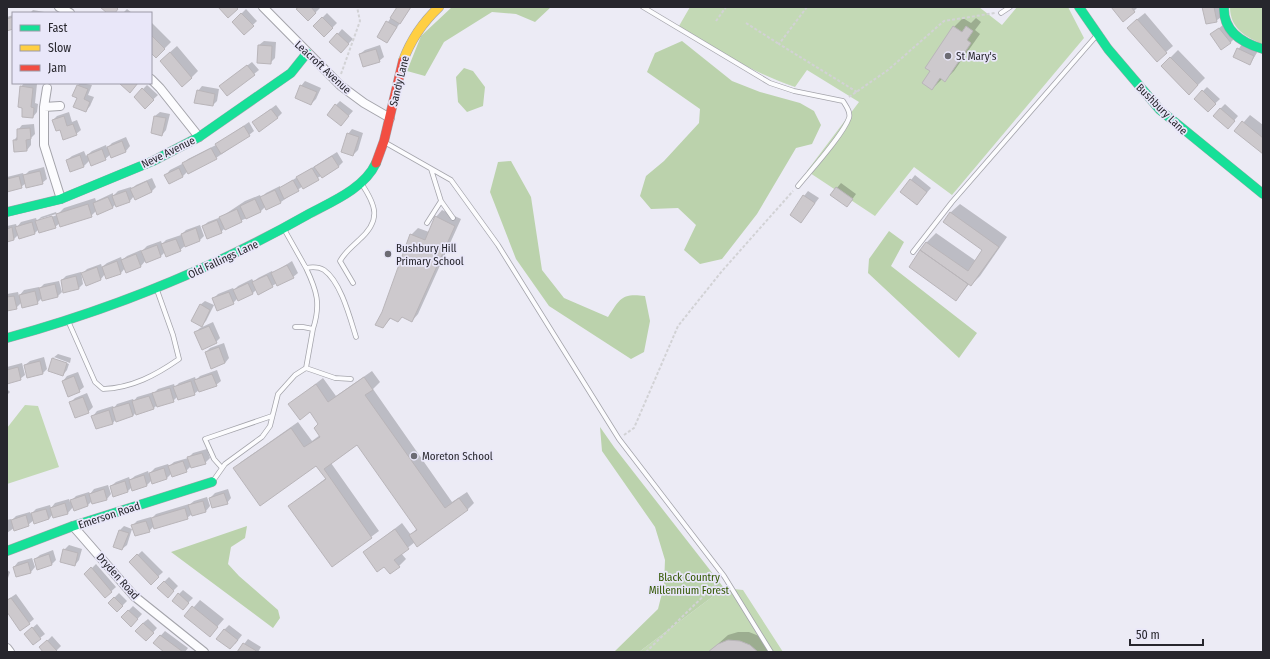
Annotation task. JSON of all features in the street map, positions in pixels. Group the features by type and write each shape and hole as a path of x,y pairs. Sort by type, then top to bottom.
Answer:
{"street":[{"path":"58,7 68,12"},
{"name":"Leacroft Avenue","path":"263,7 338,83 364,103 390,118"},
{"name":"Sandy Lane","path":"390,118 401,64 408,47 419,28 439,7"},
{"name":"Bushbury Lane","path":"1079,7 1097,34 1160,110 1196,141 1263,194"},
{"path":"1224,7 1224,19 1232,32 1248,44 1263,49"},
{"name":"Neve Avenue","path":"7,212 61,199 153,161 199,137 291,73 308,53"},
{"path":"152,80 199,137"},
{"path":"47,88 44,107 44,145 61,199"},
{"path":"44,107 60,106"},
{"name":"Old Fallings Lane","path":"7,338 68,320 156,290 223,260 284,229 361,182 375,166 385,142 390,118"},
{"name":"Emerson Road","path":"7,551 73,526 212,482"},
{"name":"Dryden Road","path":"73,526 134,596 204,652"},
{"path":"7,648 10,652"}],"lane":[{"path":"643,7 770,83 794,91 843,101 848,110 849,117 838,135 798,186"},
{"path":"1001,13 1010,7"},
{"path":"913,252 952,202 1097,34"},
{"path":"385,142 451,180 498,245 619,439 724,576 771,652"},
{"path":"431,169 441,201 453,218"},
{"path":"353,283 340,261 345,252 368,233 376,216 372,199 361,182"},
{"path":"427,223 441,201"},
{"path":"212,482 222,468 262,437 270,426 278,394 295,375 306,368 319,309 318,301 306,268 284,229"},
{"path":"306,268 319,268 330,276 345,305 356,337"},
{"path":"68,320 95,382 103,389 120,388 158,373 179,359 173,335 156,290"},
{"path":"295,327 303,326 314,329"},
{"path":"306,368 335,378 351,379"},
{"path":"222,468 214,459 205,439 272,416"}],"path":[{"path":"338,83 360,21 357,7"},
{"path":"716,21 726,7"},
{"path":"779,44 807,7"},
{"path":"843,101 888,70 944,21 973,15 1001,13"},
{"path":"746,23 856,92"},
{"path":"619,439 634,428 678,326 722,271 798,186"},
{"path":"646,652 724,576"}],"green space":[{"path":"452,7 551,7 535,22 516,14 492,12 444,42 425,76 407,71 421,36"},
{"path":"690,7 979,7 1002,25 1017,7 1068,7 1084,38 952,195 914,167 875,216 807,171 859,102 807,70 795,87 764,75 735,60 679,26"},
{"path":"1230,7 1263,7 1263,44 1240,31 1233,21"},
{"path":"682,41 732,81 760,92 800,103 814,111 821,125 812,144 796,148 757,214 722,259 700,264 684,250 696,225 678,208 651,209 640,196 646,176 664,161 699,123 700,109 647,72 655,53"},
{"path":"464,68 473,71 485,87 483,106 467,112 458,102 456,77"},
{"path":"511,161 531,197 542,270 564,298 608,317 615,306 622,299 631,295 645,296 650,321 644,352 631,359 549,306 516,259 490,192 498,162"},
{"path":"889,231 904,242 891,266 977,333 959,358 868,273 869,259"},
{"path":"25,405 38,406 59,467 7,484 7,428"},
{"name":"Black Country Millennium Forest","path":"600,427 724,588 639,652 614,652 658,609 664,585 665,560 655,527 602,451"},
{"path":"247,526 245,538 231,547 228,564 239,576 278,610 280,618 273,628 171,552"},
{"path":"724,588 743,590 783,652 639,652"}],"building":[{"path":"100,7 116,7 118,9 116,12 106,12"},
{"path":"218,7 236,7 238,9 228,18"},
{"path":"299,7 311,7 316,13 308,21 296,9"},
{"path":"397,7 411,7 400,24 390,18"},
{"path":"1111,7 1131,7 1135,12 1123,22"},
{"path":"1202,7 1214,7 1217,22 1206,24"},
{"path":"241,13 254,26 244,35 232,22"},
{"path":"12,17 12,29 7,31 7,19"},
{"path":"322,17 333,28 324,37 313,26"},
{"path":"1137,19 1167,53 1157,62 1127,28"},
{"path":"386,21 397,27 387,43 377,37"},
{"name":"St Mary's","path":"953,26 962,32 966,26 973,31 967,40 971,43 945,82 940,78 932,90 922,83 930,71 925,68"},
{"path":"1219,28 1231,43 1221,50 1210,34"},
{"path":"337,33 349,44 341,53 329,42"},
{"path":"152,36 165,49 156,58 152,54"},
{"path":"258,45 272,46 271,64 257,63"},
{"path":"1237,48 1254,56 1250,65 1233,57"},
{"path":"376,49 380,62 363,67 359,54"},
{"path":"170,52 192,78 182,87 160,61"},
{"path":"1170,57 1198,85 1189,95 1161,66"},
{"path":"247,65 255,75 227,96 219,86"},
{"path":"120,84 137,84 130,93"},
{"path":"77,85 88,89 84,99 90,102 86,112 73,107 77,98 72,96"},
{"path":"300,85 317,92 311,105 295,98"},
{"path":"20,86 33,88 31,107 34,108 33,118 22,117 22,108 18,107"},
{"path":"142,88 154,100 145,109 134,97"},
{"path":"197,90 215,94 213,106 194,103"},
{"path":"1202,90 1216,104 1208,112 1194,99"},
{"path":"335,104 349,116 341,126 327,115"},
{"path":"1220,108 1235,121 1228,129 1213,116"},
{"path":"271,109 278,118 259,132 252,122"},
{"path":"64,116 67,126 73,124 77,135 63,140 60,130 56,131 52,120"},
{"path":"154,116 166,118 162,136 151,133"},
{"path":"1242,121 1263,138 1263,154 1234,131"},
{"path":"244,126 250,136 221,154 215,144"},
{"path":"30,128 31,139 26,140 27,151 14,152 13,140 17,140 17,129"},
{"path":"347,133 359,137 353,156 341,152"},
{"path":"122,141 126,152 111,158 107,147"},
{"path":"211,148 217,159 188,174 182,163"},
{"path":"102,149 106,160 91,166 87,155"},
{"path":"80,155 84,167 70,172 66,160"},
{"path":"332,156 339,167 322,178 314,167"},
{"path":"179,168 183,177 169,184 164,175"},
{"path":"312,168 319,180 303,189 296,177"},
{"path":"40,171 43,184 26,188 23,175"},
{"path":"19,176 22,188 7,192 7,179"},
{"path":"910,179 927,192 917,205 900,192"},
{"path":"293,180 299,191 284,199 279,188"},
{"path":"147,181 152,192 135,200 130,189"},
{"path":"836,187 853,199 847,207 830,195"},
{"path":"275,190 281,203 266,210 260,197"},
{"path":"126,191 130,202 116,207 112,196"},
{"path":"803,195 815,203 801,223 790,215"},
{"path":"108,197 113,208 97,215 93,203"},
{"path":"255,199 261,212 246,219 240,206"},
{"path":"88,204 92,217 60,227 56,214"},
{"path":"237,209 242,222 225,230 219,217"},
{"path":"950,212 999,247 971,286 920,250 926,242 968,271 982,250 943,222"},
{"path":"52,216 56,228 39,233 35,221"},
{"path":"435,216 455,226 412,322 402,317 398,322 390,318 383,328 375,325 382,312 410,234 425,240"},
{"path":"217,220 222,233 207,239 202,226"},
{"path":"32,222 35,234 19,239 15,227"},
{"path":"12,227 14,240 7,242 7,229"},
{"path":"196,228 200,241 185,247 181,234"},
{"path":"176,239 181,251 166,257 161,244"},
{"path":"157,245 161,257 146,263 141,251"},
{"path":"920,250 968,284 956,301 909,267"},
{"path":"136,254 141,267 126,273 121,260"},
{"path":"117,261 121,274 106,279 102,267"},
{"path":"287,265 294,278 277,286 271,273"},
{"path":"97,267 101,280 86,286 81,273"},
{"path":"267,275 273,287 258,295 252,282"},
{"path":"76,276 79,289 63,293 61,280"},
{"path":"248,283 253,294 238,301 233,290"},
{"path":"55,284 58,297 42,301 39,288"},
{"path":"35,291 38,304 22,308 19,295"},
{"path":"229,292 234,304 217,311 212,298"},
{"path":"14,296 17,309 7,311 7,297"},
{"path":"200,304 210,310 202,327 191,321"},
{"path":"209,326 217,343 202,350 194,332"},
{"path":"219,347 225,363 211,369 205,352"},
{"path":"52,358 67,363 63,376 48,371"},
{"path":"40,361 43,374 27,378 24,365"},
{"path":"18,367 21,380 7,384 7,370"},
{"path":"212,374 217,386 199,392 194,380"},
{"path":"74,376 80,392 68,397 62,381"},
{"path":"364,377 373,390 365,395 445,508 459,498 468,510 417,547 409,535 417,530 357,445 324,469 372,538 332,567 288,506 326,479 316,466 260,506 233,468 291,428 304,447 320,437 314,428 318,424 310,412 300,420 288,404 316,384 328,402"},
{"path":"191,381 195,395 178,400 173,387"},
{"path":"170,388 174,402 157,407 152,393"},
{"path":"149,396 154,409 136,415 132,401"},
{"path":"83,397 89,413 75,418 69,402"},
{"path":"129,403 133,416 116,422 112,408"},
{"path":"109,410 113,424 96,429 91,416"},
{"path":"202,453 206,464 191,468 187,457"},
{"path":"183,461 187,472 172,477 168,466"},
{"path":"164,468 167,479 152,484 149,473"},
{"path":"144,475 147,486 132,491 129,480"},
{"path":"125,481 128,492 113,497 110,486"},
{"path":"104,489 107,500 92,504 89,494"},
{"path":"224,493 228,504 212,508 209,498"},
{"path":"85,495 88,506 74,511 70,500"},
{"path":"203,501 206,512 192,516 188,505"},
{"path":"65,503 68,514 53,518 50,508"},
{"path":"185,508 188,519 154,529 151,518"},
{"path":"46,509 49,519 34,524 31,513"},
{"path":"26,515 29,526 14,531 11,520"},
{"path":"146,521 150,532 135,536 131,525"},
{"path":"395,529 409,549 394,560 400,567 390,574 384,567 377,572 363,552"},
{"path":"119,530 129,533 122,550 113,547"},
{"path":"63,549 78,553 75,566 60,562"},
{"path":"49,554 52,565 37,570 34,559"},
{"path":"137,554 159,577 151,585 129,562"},
{"path":"28,562 31,573 16,577 13,567"},
{"path":"91,567 112,592 105,598 84,574"},
{"path":"164,581 174,591 168,598 157,588"},
{"path":"178,593 189,603 183,610 172,601"},
{"path":"114,597 123,606 117,612 108,603"},
{"path":"11,598 30,624 20,631 7,612 7,600"},
{"path":"192,606 218,627 210,637 184,616"},
{"path":"128,610 138,619 131,627 121,617"},
{"path":"143,623 154,633 146,641 135,631"},
{"path":"32,627 41,639 33,645 24,634"},
{"path":"224,629 238,640 230,649 216,639"},
{"path":"160,635 183,652 164,652 153,643"},
{"path":"47,640 57,651 56,652 43,652 39,647"},
{"path":"728,640 740,641 750,645 758,652 708,652 718,644"},
{"path":"243,643 255,650 257,652 237,652"}],"traffic: fast":[{"path":"1079,7 1108,49 1160,110 1263,194"},
{"path":"1224,7 1227,23 1235,35 1248,43 1263,49"},
{"path":"7,212 61,199 153,161 199,137 291,73 307,53"},
{"path":"7,338 46,327 123,301 235,253 346,194 364,180 376,163"},
{"path":"7,551 73,526 212,482"}],"traffic: slow":[{"path":"403,61 418,32 427,19 439,7"}],"traffic: jam":[{"path":"376,163 384,141 403,61"}],"place":[{"name":"St Mary's","path":"948,56"},
{"name":"Bushbury Hill Primary School","path":"388,254"},
{"name":"Moreton School","path":"414,456"}]}
